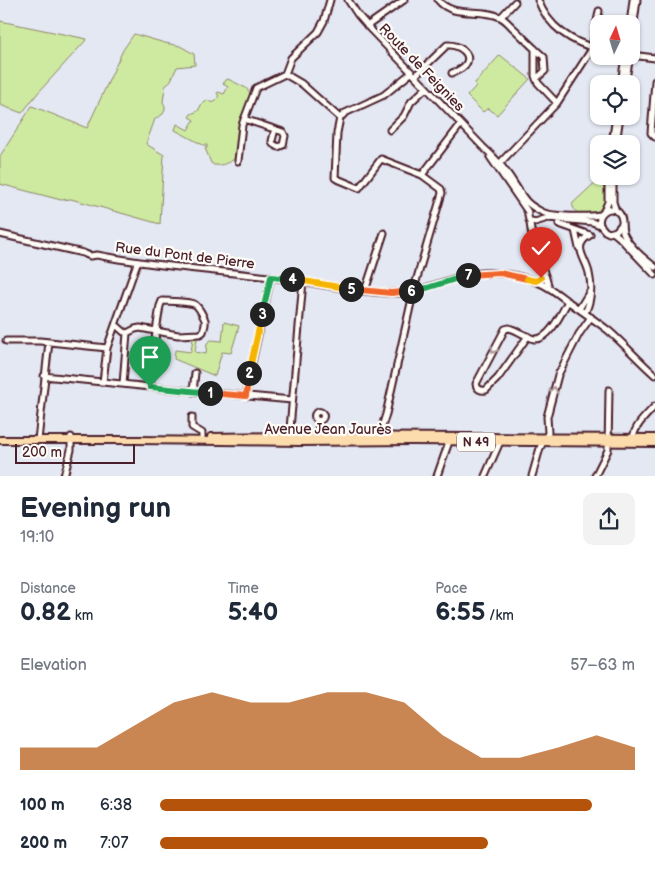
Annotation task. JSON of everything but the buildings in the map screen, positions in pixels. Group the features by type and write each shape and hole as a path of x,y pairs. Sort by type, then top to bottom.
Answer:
{"main road":[{"name":"Avenue Jean Jaurès","path":"0,436 138,440 608,440 655,443"},
{"name":"Avenue Jean Jaurès","path":"71,439 202,437 289,439 379,436 500,442 545,440"},
{"name":"Avenue Jean Jaurès","path":"0,440 38,438"},
{"name":"Avenue Jean Jaurès","path":"608,440 655,438"}],"street":[{"path":"238,161 244,118 256,88 285,74 292,58 318,32 324,21 330,0"},
{"name":"Route de Feignies","path":"348,0 367,26 483,147 526,201 534,208"},
{"path":"367,26 404,0"},
{"path":"438,0 450,9 486,13 501,17 544,57 545,71 536,79"},
{"path":"538,0 545,15 554,26 570,38 590,47"},
{"path":"631,15 633,0"},
{"path":"635,15 637,0"},
{"path":"501,17 515,2"},
{"path":"598,15 599,11"},
{"path":"379,436 386,414 415,286 442,193 441,188 422,175 381,159 360,188 335,178 337,133 340,118 345,113 384,95 413,75 448,45 458,46 466,53 468,58 467,64 452,73"},
{"path":"535,49 536,79 557,104"},
{"path":"498,164 557,104 590,52"},
{"path":"640,57 655,58"},
{"path":"285,74 302,84 340,118"},
{"path":"655,81 651,133 655,137"},
{"path":"390,130 404,116 411,102 426,88"},
{"path":"244,118 275,129"},
{"path":"422,175 461,124"},
{"name":"Route de Feignies","path":"498,164 528,212"},
{"path":"600,226 599,222 602,213 608,202 608,185"},
{"path":"613,185 613,202 616,211 622,218 621,225 624,234 647,261 655,267"},
{"path":"616,211 608,210 592,217 541,212 534,208 530,209 528,216 534,220 548,218 592,222 605,231 613,232 619,237 655,275"},
{"path":"534,220 541,216 541,212"},
{"path":"534,220 532,234 546,281 568,301 612,334 655,376"},
{"path":"559,224 590,235 581,242 580,250"},
{"path":"613,232 621,225"},
{"path":"575,230 590,279 590,303 585,313"},
{"path":"365,291 384,233"},
{"name":"Rue du Pont de Pierre","path":"0,234 83,252 90,256 97,255 137,263 303,281 365,291 391,293 415,290 427,288 462,276 481,273 500,273 536,281 546,281"},
{"path":"103,382 107,348 137,263"},
{"path":"246,396 271,277"},
{"path":"289,439 303,281"},
{"path":"579,309 590,290"},
{"path":"127,333 140,328 156,331 178,335 200,334 203,332 205,320 197,305 168,301 162,302 156,331 150,387"},
{"path":"528,336 498,378 486,390 478,389 476,382 505,329 512,329 535,339 544,336 560,316 568,301"},
{"path":"532,476 540,448 548,433 547,417 558,375 591,317"},
{"path":"116,325 127,333"},
{"path":"123,384 127,333"},
{"path":"6,341 49,342 107,348"},
{"path":"38,438 49,342"},
{"path":"193,392 195,373"},
{"path":"44,376 193,392 292,400"},
{"path":"595,476 608,450 609,390"},
{"path":"632,438 638,425 655,406"},
{"path":"192,417 192,427 202,432 202,437"},
{"path":"318,437 319,421"},
{"path":"64,476 71,439"},
{"path":"437,476 450,440"},
{"path":"485,476 500,442"}],"green space":[{"path":"0,21 87,39 22,113 0,105"},
{"path":"134,34 180,46 194,54 195,65 177,67 171,80 165,87 163,102 165,110 163,114 155,119 146,144 164,155 160,224 71,199 61,200 0,184 0,156 32,106 87,128 123,50"},
{"path":"500,55 530,79 497,115 488,108 483,112 467,96 476,86 475,83"},
{"path":"228,79 246,88 251,94 240,122 235,158 225,164 214,165 211,163 205,148 207,148 207,145 203,145 175,130 177,124 188,130 194,120 189,117 191,114 198,111 201,105 208,100 212,103 219,96 218,92 224,94 228,87 223,84"},
{"path":"592,185 603,185 604,204 595,213 578,213 572,204"},
{"path":"224,322 239,326 231,353 222,352 215,376 174,359 175,350 191,352 193,337 197,338 195,352 206,354 207,343 211,340 222,341"}],"route":[{"path":"150,387 246,396 271,277 356,290 391,293 421,290 471,274 500,273 536,281 541,278"}]}
